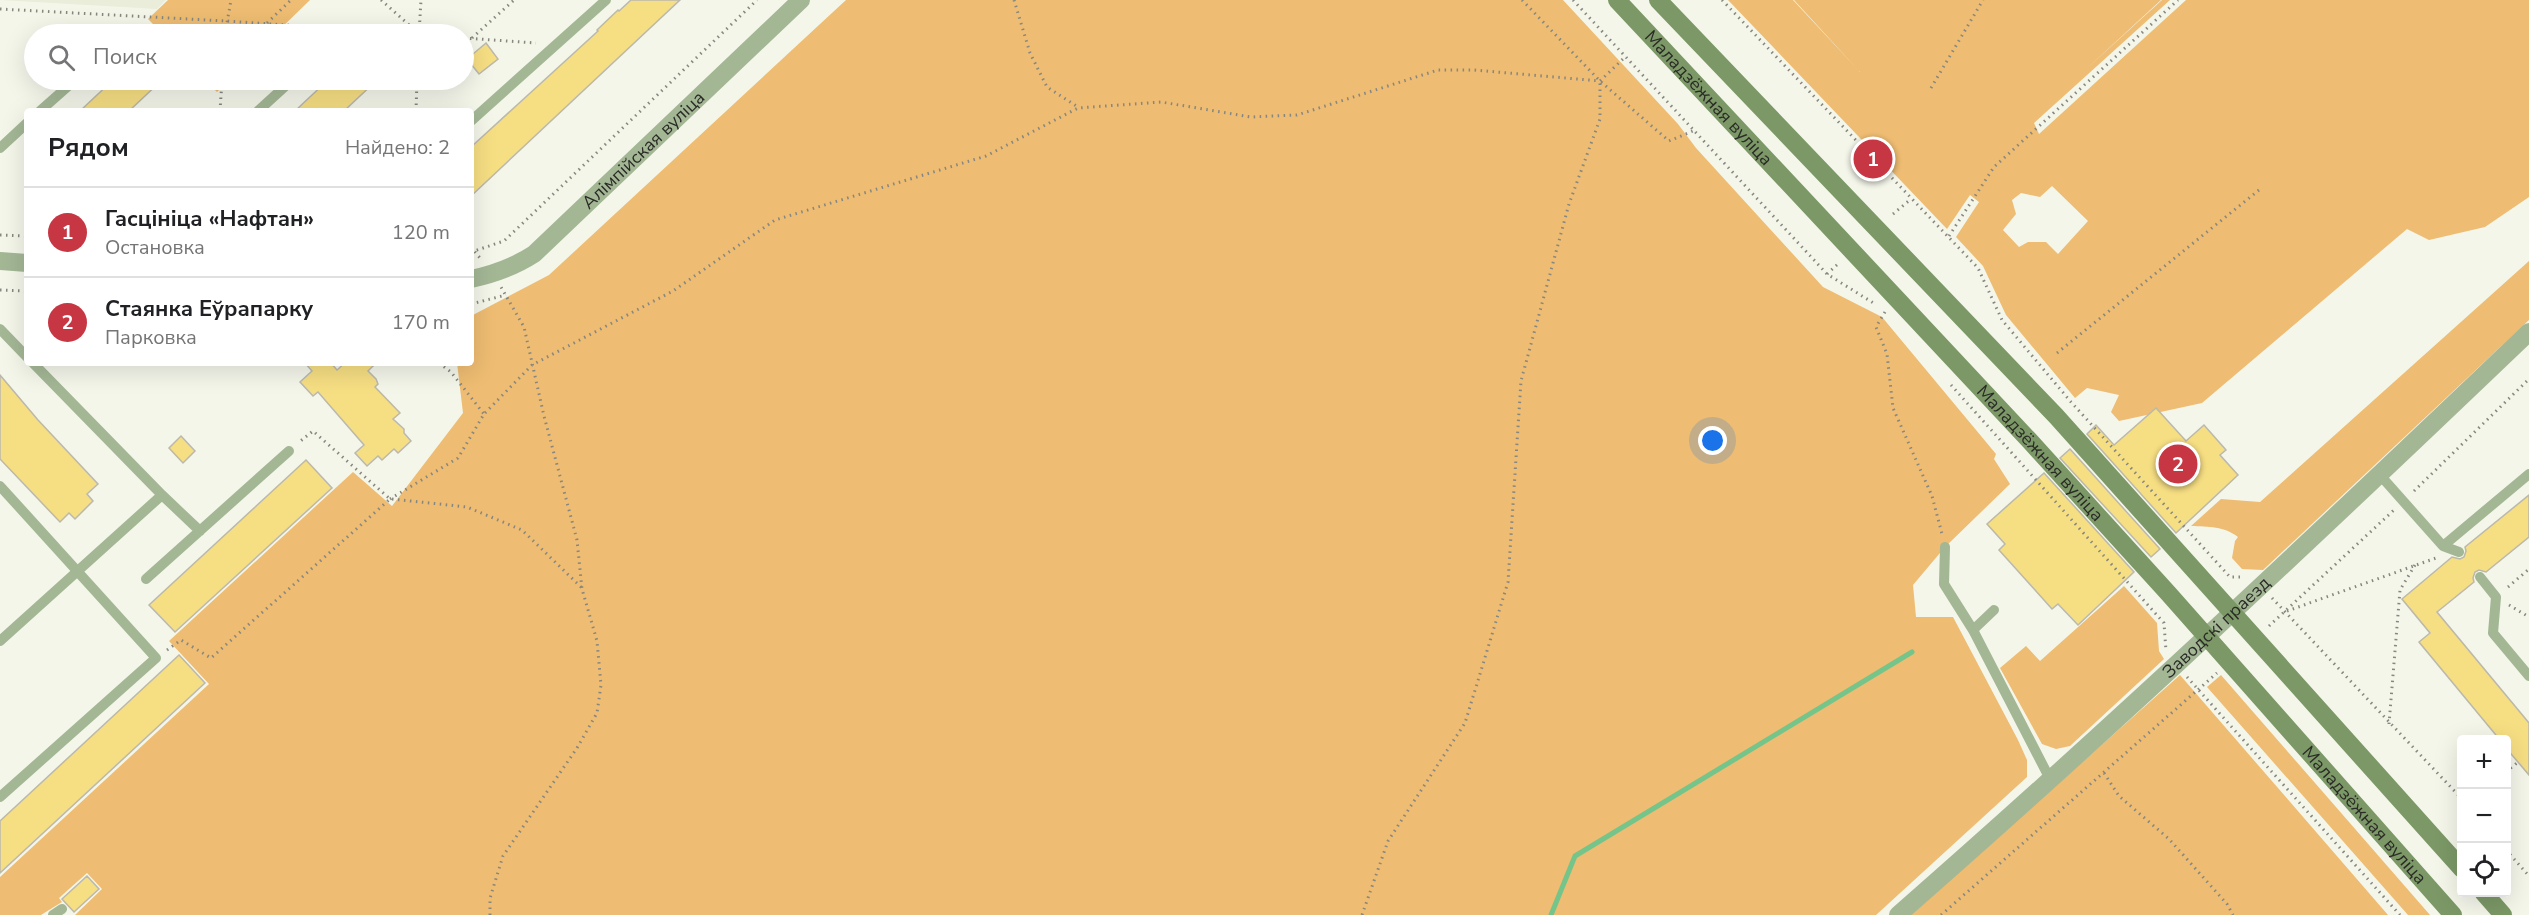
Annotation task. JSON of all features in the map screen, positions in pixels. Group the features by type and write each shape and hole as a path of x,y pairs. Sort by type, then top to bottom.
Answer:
{"main road":[{"name":"Маладзёжная вуліца","path":"1617,0 2029,440 2168,593 2453,915"},
{"name":"Маладзёжная вуліца","path":"1658,0 2056,416 2457,863"},
{"path":"2487,897 2503,915"}],"street":[{"name":"Алімпійская вуліца","path":"474,278 494,274 534,254 801,0"},
{"path":"0,261 24,263"},
{"name":"Заводскі праезд","path":"1898,915 2051,781 2177,665 2529,332"}],"lane":[{"path":"474,118 606,0"},
{"path":"43,108 64,90"},
{"path":"261,108 281,90"},
{"path":"0,148 24,126"},
{"path":"0,329 24,354"},
{"path":"36,366 200,531"},
{"path":"146,579 289,451"},
{"path":"2443,546 2529,474"},
{"path":"2380,475 2443,546 2459,552"},
{"path":"0,486 156,658 0,797"},
{"path":"0,641 162,495"},
{"path":"1945,547 1944,584 1973,630 2051,781"},
{"path":"2480,577 2496,597 2493,633 2529,676"},
{"path":"1973,630 1994,610"}],"path":[{"path":"226,24 231,0"},
{"path":"267,23 291,0"},
{"path":"381,0 409,24"},
{"path":"420,24 421,0"},
{"path":"474,36 514,0"},
{"path":"474,251 504,241 757,0"},
{"path":"1014,0 1030,53 1047,87 1078,108"},
{"path":"1522,0 1600,81 1669,141 1694,131"},
{"path":"1573,0 1827,274 1876,304"},
{"path":"1722,0 1978,268 2002,320 2071,402 2230,577 2252,576 2457,794"},
{"path":"1931,88 1983,0"},
{"path":"1948,237 1994,167 2178,0"},
{"path":"0,9 281,24"},
{"path":"474,38 557,45"},
{"path":"1362,915 1388,841 1466,723 1508,582 1521,381 1569,204 1600,119 1600,81 1625,57"},
{"path":"156,658 180,640 211,658 390,499 458,458 484,414 532,365 673,291 775,220 986,156 1078,108 1161,102 1251,117 1297,115 1438,70 1474,69 1600,81"},
{"path":"220,108 221,90"},
{"path":"416,108 417,90"},
{"path":"2057,353 2259,190"},
{"path":"1893,214 1911,199"},
{"path":"0,235 24,236"},
{"path":"1827,274 1844,259"},
{"path":"490,915 490,897 503,856 577,748 597,713 601,685 597,641 582,589 577,540 524,327 494,274"},
{"path":"0,290 24,291"},
{"path":"474,302 506,295"},
{"path":"1893,319 1885,310 1876,327 1887,354 1893,408 1932,496 1945,547"},
{"path":"443,366 451,372 484,414"},
{"path":"1945,379 2164,622 2166,651 2177,665 2400,915"},
{"path":"289,451 313,431 390,499 467,507 522,530 582,589"},
{"path":"2285,612 2416,563 2459,552"},
{"path":"2389,724 2400,590 2416,563"},
{"path":"2529,569 2496,597 2529,617"},
{"path":"1941,915 2198,690"},
{"path":"2511,768 2518,762"},
{"path":"2104,772 2119,796 2169,839 2227,904 2233,915"},
{"path":"2511,856 2529,876"}],"shaded area":[{"path":"0,0 166,0 157,9"},
{"path":"168,0 310,0 285,24 153,24 148,19"},
{"path":"846,0 1563,0 1678,124 1696,148 1823,287 1882,317 1996,454 1994,459 2010,484 1945,547 1913,585 1916,617 1953,617 2018,740 2027,760 2027,777 1876,915 75,915 102,889 87,873 59,898 62,902 41,915 0,915 0,877 209,684 169,641 353,472 392,506 463,413 457,366 474,366 474,314 549,275"},
{"path":"1728,0 1793,0 1860,72 1794,0 2161,0 2083,72 2162,0 2170,0 2034,123 2039,134 2186,0 2529,0 2529,197 2485,227 2429,240 2407,229 2202,403 2119,421 2111,412 2119,395 2087,388 2075,398 2006,315 1983,266 1956,237 1979,202 1970,195 1947,229","holes":["2052,186 2088,221 2058,254 2046,242 2028,242 2019,247 2003,230 2016,214 2012,200 2021,193 2040,197"]},
{"path":"2529,261 2529,320 2263,570 2242,569 2232,558 2238,537 2233,533 2216,528 2191,526 2221,499 2260,502"},
{"path":"2124,586 2157,623 2159,651 2164,659 2070,746 2056,749 2042,744 2000,668 2026,646 2040,661"},
{"path":"2180,675 2388,915 1911,915"},
{"path":"2221,675 2430,915 2408,915 2207,687"}],"building":[{"path":"631,0 680,0 474,193 474,144"},
{"path":"486,43 498,59 479,74 474,68 474,53"},
{"path":"102,90 151,90 132,108 83,108"},
{"path":"317,90 366,90 347,108 298,108"},
{"path":"308,366 334,366 337,370 342,366 373,366 368,371 376,379 378,384 375,387 400,413 393,419 404,429 404,433 411,441 398,453 394,449 382,460 378,456 367,466 355,453 364,445 318,392 313,396 300,382 312,371"},
{"path":"0,375 38,420 98,484 87,494 93,501 75,519 69,513 60,522 0,459"},
{"path":"2156,408 2186,441 2204,425 2226,450 2220,455 2238,475 2176,533 2087,434 2096,425 2114,445"},
{"path":"181,436 195,451 183,463 169,448"},
{"path":"2070,449 2160,549 2151,557 2060,458"},
{"path":"306,460 332,488 175,632 149,605"},
{"path":"2044,473 2134,572 2078,625 2058,604 2052,609 1999,550 2005,544 1987,524"},
{"path":"2529,495 2529,537 2486,572 2479,570 2475,572 2474,582 2437,612 2529,723 2529,775 2511,754 2511,735 2496,735 2419,642 2430,633 2402,599 2452,557 2460,559 2464,557 2465,547"},
{"path":"179,655 205,683 0,873 0,821"},
{"path":"87,876 99,889 74,912 62,899"}],"waterway":[{"path":"1551,915 1575,856 1912,652"}],"place":[{"name":"Гасцініца «Нафтан»","path":"1873,159"},
{"name":"Стаянка Еўрапарку","path":"2178,464"}]}
